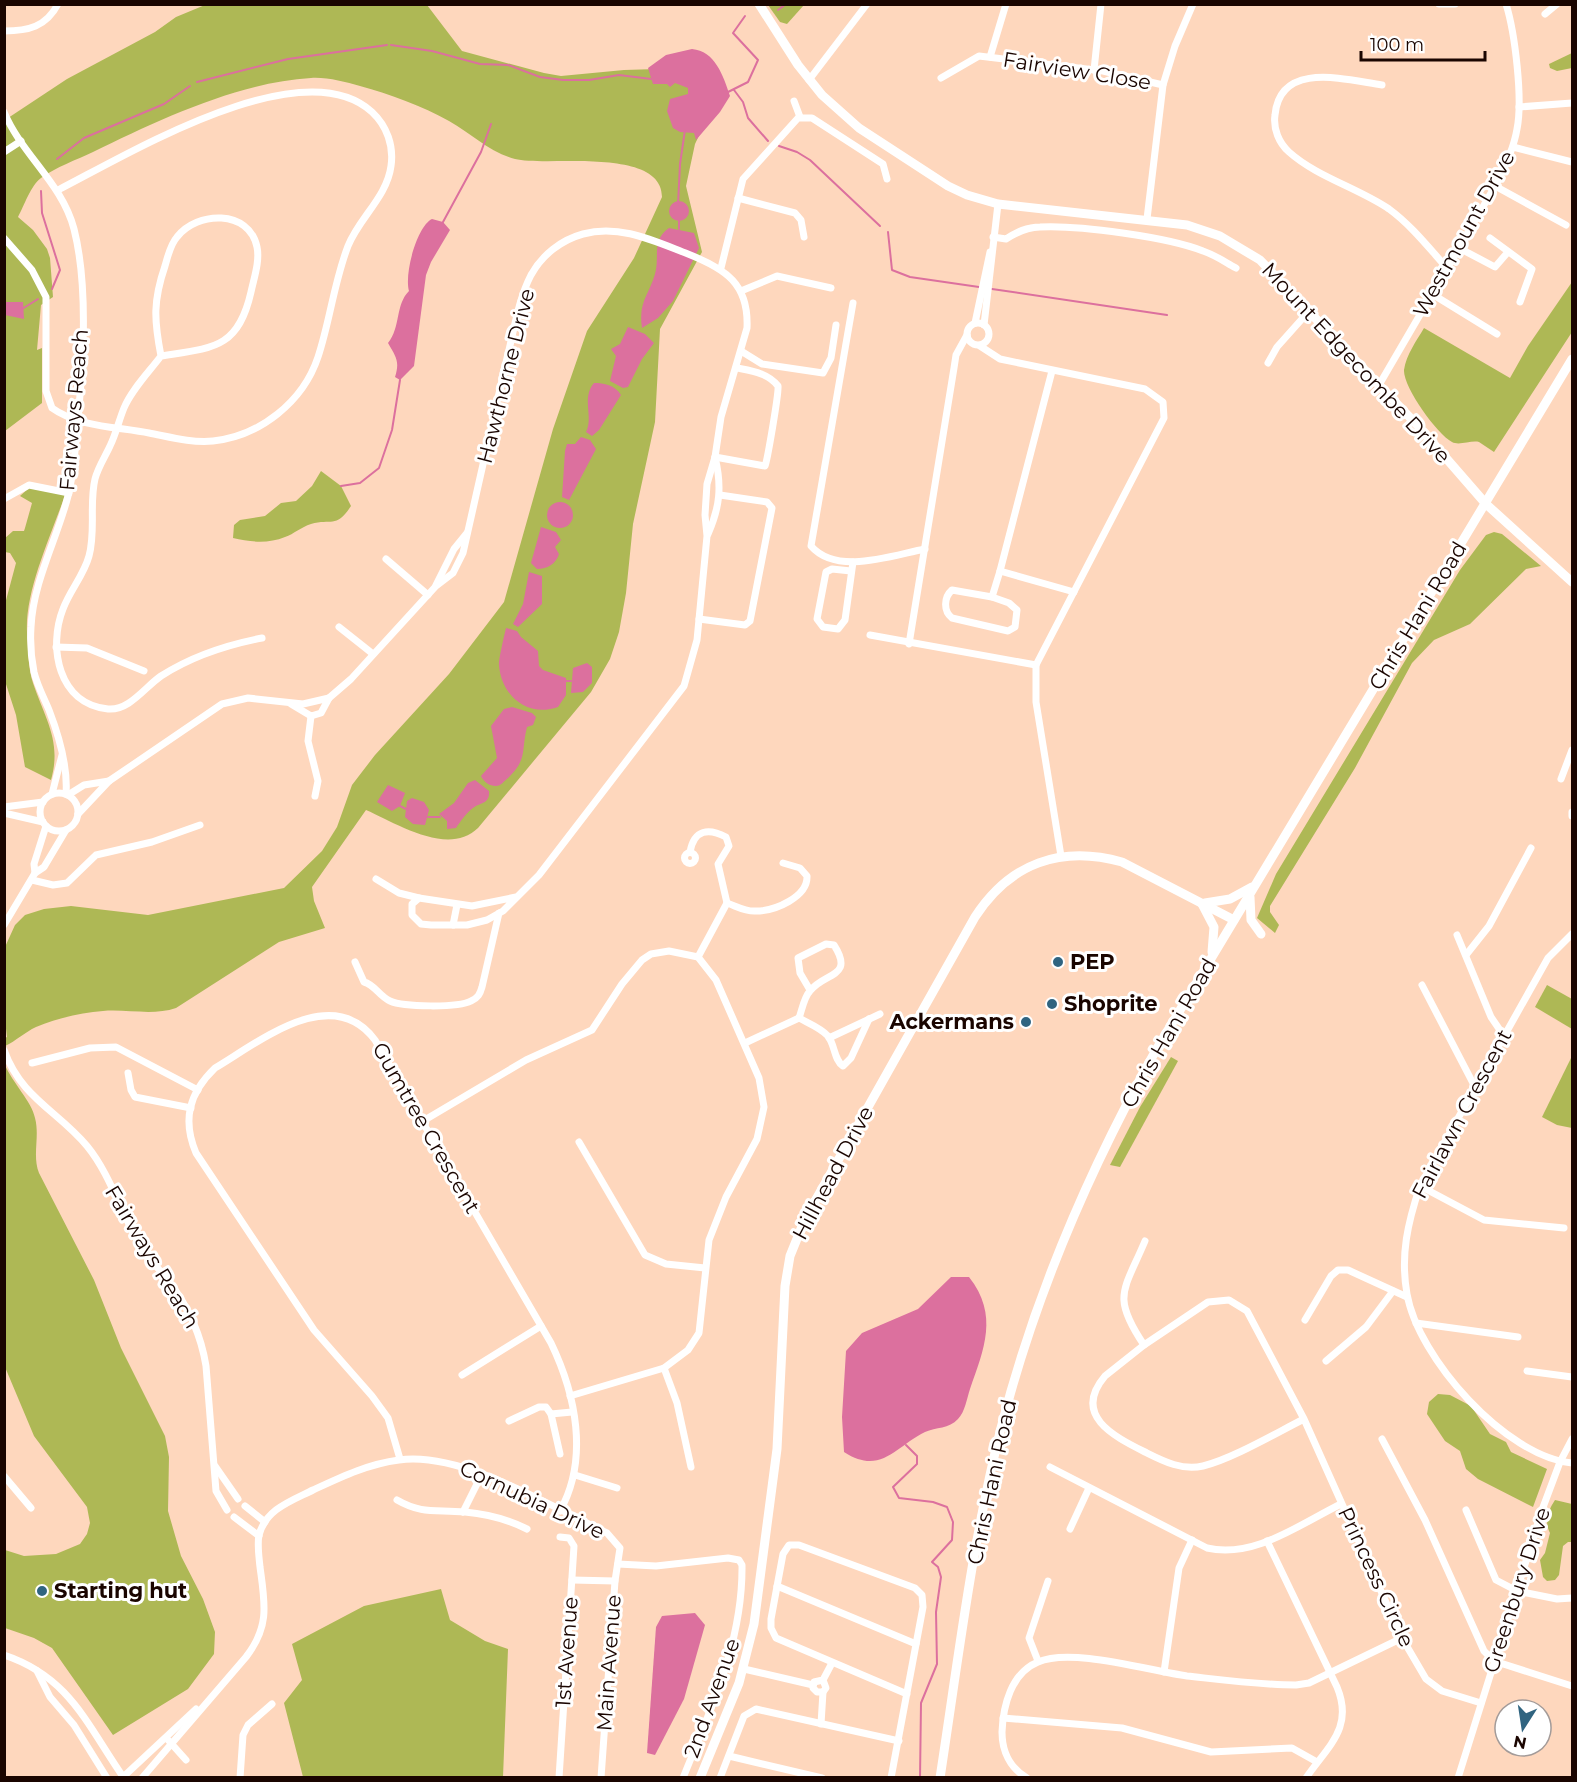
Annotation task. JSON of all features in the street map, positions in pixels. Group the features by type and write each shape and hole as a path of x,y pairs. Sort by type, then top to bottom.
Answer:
{"street":[{"path":"4,31 34,28 46,20 58,4"},
{"name":"Mount Edgecombe Drive","path":"759,4 809,80 842,114 925,171 967,195 998,204 1147,219 1204,230 1241,247 1275,273 1486,504 1572,582"},
{"path":"809,80 867,4"},
{"path":"941,78 979,56 990,57 1006,4"},
{"path":"1094,70 1101,4"},
{"path":"1147,219 1163,85 1175,46 1193,4"},
{"path":"1439,4 1455,4"},
{"name":"Westmount Drive","path":"1379,385 1495,186 1513,147 1519,107 1513,36 1506,4"},
{"path":"1545,14 1557,4"},
{"name":"Fairview Close","path":"990,57 1094,70 1163,85"},
{"path":"1382,85 1323,76 1307,77 1295,82 1282,96 1275,114 1279,140 1289,152 1303,162 1390,210 1447,268"},
{"path":"4,238 32,270 46,297 48,402 59,413 181,440 211,441 253,430 288,405 310,377 317,360 348,246 387,182 392,166 389,136 374,114 349,98 304,92 280,94 211,114 58,190"},
{"path":"794,101 800,117"},
{"path":"1519,107 1572,104"},
{"name":"Fairways Reach","path":"4,112 21,141 58,190 74,229 80,274 83,350 69,493 33,607 31,640 35,674 55,727 66,772 67,794"},
{"path":"800,117 812,118 883,164 887,179"},
{"path":"721,268 744,179 755,163 800,117"},
{"path":"4,152 21,141"},
{"path":"1513,147 1572,162"},
{"path":"1495,186 1566,225"},
{"path":"738,198 795,213 801,220 804,237"},
{"path":"992,354 988,341 989,332 984,325 998,204"},
{"path":"161,356 154,304 174,242 186,228 199,221 226,217 237,222 254,237 258,255 242,323 229,338 219,344 161,356 128,399 95,478 90,553 86,567 62,611 56,647 58,668 72,691 85,701 108,709 127,704 160,677 205,653 262,638"},
{"path":"993,237 1006,239 1020,230 1040,227 1103,232 1167,241 1203,251 1236,268"},
{"name":"Hawthorne Drive","path":"435,586 453,573 463,553 515,326 531,275 547,254 581,234 621,231 721,268 741,291"},
{"path":"1490,238 1532,269 1520,302"},
{"path":"909,644 954,368 969,328 975,323 992,247"},
{"path":"1459,248 1496,267 1508,252"},
{"path":"419,898 415,900 411,910 415,920 431,925 453,925 487,920 499,913 539,874 675,701 691,669 699,619 707,536 705,502 707,484 715,457 721,417 741,351 747,314 741,291 777,276 831,288"},
{"path":"1432,294 1497,334"},
{"path":"853,303 810,541 816,552 837,560 853,562 925,549"},
{"path":"1268,363 1277,347 1310,310"},
{"path":"975,323 984,325"},
{"path":"741,351 766,366 823,373 831,358 836,325"},
{"path":"967,335 971,343"},
{"path":"980,346 988,341"},
{"path":"961,346 971,343 992,354 1052,371 1145,389 1158,396 1164,410 1160,427 1036,665 1036,702 1061,856"},
{"name":"Chris Hani Road","path":"940,1778 977,1543 1001,1431 1027,1338 1067,1230 1104,1148 1156,1050 1572,359"},
{"path":"715,457 765,466 768,459 769,435 779,395 778,386 773,379 737,368"},
{"path":"992,597 1052,371"},
{"path":"707,536 720,499 715,457"},
{"path":"707,484 720,485"},
{"path":"4,499 30,485 69,493"},
{"path":"699,619 745,625 750,621 771,508 767,502 720,499 705,502"},
{"name":"Hawthorne Drive","path":"311,716 321,713 329,698 428,595 454,549 468,531"},
{"path":"454,549 463,553"},
{"path":"386,559 428,595"},
{"path":"851,572 832,569 826,572 817,619 823,627 838,629 844,624 853,562"},
{"path":"443,567 453,573"},
{"path":"1000,571 1074,592"},
{"path":"952,590 992,597 1009,603 1017,610 1017,620 1013,630 957,620 946,611 947,596 952,590"},
{"path":"339,627 373,654"},
{"path":"870,635 909,644 1036,665"},
{"path":"56,647 87,648 144,671"},
{"path":"78,814 109,781 222,704 248,698 291,704 315,703 329,698"},
{"path":"291,704 311,716 308,741 318,781 315,796"},
{"path":"1561,778 1572,750"},
{"name":"Fairways Reach","path":"52,794 62,755"},
{"path":"34,877 34,864 44,824 40,813 43,802 52,794 67,794 84,785 109,781"},
{"path":"4,925 66,830 75,824 78,814 76,802 67,794"},
{"path":"4,807 43,802"},
{"path":"4,813 44,824 55,831 66,830"},
{"path":"34,877 53,885 67,883 96,855 152,842 200,825"},
{"path":"690,852 694,839 703,831 709,830 726,837 729,846 718,864 728,903 698,957"},
{"path":"1466,955 1489,926 1531,848"},
{"name":"Hillhead Drive","path":"700,1778 744,1669 757,1608 777,1449 785,1287 790,1256 798,1232 981,908 1008,879 1026,868 1061,856 1087,855 1122,862 1234,920"},
{"path":"728,903 758,911 800,895 806,886 807,876 800,868 783,862"},
{"path":"376,879 399,893 456,905 472,906 516,897"},
{"path":"1210,961 1214,927 1201,901 1230,899 1256,883"},
{"path":"1251,892 1250,913 1261,934"},
{"path":"453,925 456,905"},
{"path":"355,962 364,982 371,984 379,994 391,1002 406,1005 470,1003 479,995 482,987 499,913"},
{"name":"Fairlawn Crescent","path":"1572,934 1548,958 1420,1186 1405,1238 1404,1276 1407,1297 1416,1323 1430,1351 1444,1369 1500,1429 1525,1446 1560,1462 1572,1463"},
{"path":"1457,935 1491,1017 1504,1036"},
{"path":"745,1043 799,1018 810,990 839,970 842,960 834,945 826,944 798,958 800,974 810,990"},
{"path":"423,1120 526,1060 592,1030 628,976 651,954 669,951 698,957 716,980 745,1043 762,1090 762,1123 750,1153 716,1218 705,1268 699,1333 688,1350 664,1368 570,1396"},
{"path":"1422,986 1475,1087"},
{"path":"829,1038 880,1014"},
{"name":"Gumtree Crescent","path":"400,1460 388,1418 314,1330 196,1152 188,1124 198,1090 216,1068 301,1019 328,1016 356,1023 370,1034 423,1120 559,1359 570,1396 578,1448 570,1493 560,1511"},
{"path":"799,1018 829,1038 841,1065 846,1065 869,1019"},
{"path":"32,1063 90,1048 116,1047 198,1090"},
{"name":"Fairways Reach","path":"4,1050 26,1090 47,1111 75,1132 89,1149 139,1243 184,1304 203,1348 216,1491 227,1510"},
{"path":"128,1073 131,1090 135,1097 191,1108"},
{"path":"579,1142 645,1255 666,1264 705,1268"},
{"path":"1420,1186 1484,1220 1564,1228"},
{"path":"1144,1345 1130,1324 1122,1303 1145,1241"},
{"path":"1305,1320 1338,1269 1348,1270 1407,1297"},
{"path":"1326,1361 1366,1327 1393,1291"},
{"name":"Princess Circle","path":"1304,1419 1203,1466 1171,1464 1104,1429 1093,1410 1095,1392 1100,1381 1144,1345 1200,1306 1219,1300 1229,1300 1247,1311 1304,1419 1402,1638 1426,1679 1434,1687 1481,1703"},
{"path":"1416,1323 1518,1336"},
{"path":"462,1375 541,1326"},
{"path":"664,1368 676,1403 691,1467"},
{"path":"1527,1371 1572,1377"},
{"path":"509,1421 539,1407 546,1407 551,1414 560,1454"},
{"path":"551,1414 572,1412"},
{"path":"1382,1439 1425,1521 1481,1646 1494,1661 1572,1686"},
{"name":"Greenbury Drive","path":"1458,1778 1560,1462 1572,1439"},
{"name":"Cornubia Drive","path":"142,1778 254,1646 263,1627 264,1602 259,1536 265,1522 282,1506 353,1471 400,1460 434,1460 464,1466 607,1533 620,1548"},
{"name":"Fairways Reach","path":"214,1464 238,1499"},
{"path":"1050,1467 1207,1548 1241,1551 1267,1541 1341,1504"},
{"path":"463,1512 483,1474"},
{"path":"575,1475 617,1488"},
{"path":"4,1476 31,1508"},
{"path":"1070,1528 1089,1488"},
{"path":"397,1500 423,1511 463,1512 503,1518 527,1529"},
{"path":"245,1506 265,1522"},
{"path":"1466,1510 1493,1576 1501,1584 1517,1591 1557,1599 1572,1598"},
{"path":"234,1517 259,1536"},
{"name":"1st Avenue","path":"559,1778 573,1543 569,1538 560,1537"},
{"path":"1164,1672 1179,1568 1192,1540"},
{"path":"1267,1541 1341,1695 1342,1724 1339,1734 1306,1778"},
{"path":"891,1778 899,1741 916,1644 923,1602 922,1595 915,1588 794,1544 789,1545 783,1554 771,1618 773,1633 783,1642 907,1694"},
{"name":"Main Avenue","path":"601,1778 615,1581 620,1548"},
{"name":"2nd Avenue","path":"618,1564 656,1566 728,1558 738,1560 742,1565 741,1598 733,1645 718,1691 683,1778"},
{"path":"572,1580 615,1581"},
{"path":"1038,1661 1029,1638 1048,1581"},
{"path":"777,1586 916,1644"},
{"path":"1027,1778 1014,1769 1004,1751 1003,1718 1015,1683 1038,1661 1068,1658 1089,1659 1164,1672 1285,1685 1309,1683 1402,1638"},
{"path":"4,1655 54,1680 70,1696 123,1777"},
{"path":"821,1724 823,1692 826,1688 823,1680 832,1663"},
{"path":"744,1669 813,1685"},
{"path":"37,1671 50,1697 74,1725 107,1778"},
{"path":"813,1685 817,1680 823,1680"},
{"path":"813,1685 814,1690 823,1692"},
{"name":"Cornubia Drive","path":"123,1777 180,1721 203,1704"},
{"path":"240,1778 243,1735 248,1725 272,1704"},
{"path":"720,1778 744,1716 750,1710 766,1711 899,1741"},
{"path":"1003,1718 1122,1728 1211,1752 1292,1748 1317,1762"},
{"path":"165,1737 186,1760"},
{"path":"729,1756 822,1778"}],"green space":[{"path":"205,5 427,5 462,51 544,73 561,76 624,70 691,68 705,123 695,144 686,186 702,252 660,329 655,422 633,524 626,593 619,632 610,659 591,692 478,828 466,836 452,839 437,838 422,835 366,810 312,887 314,901 325,928 279,942 176,1008 158,1012 103,1011 69,1016 36,1027 5,1046 7,1037 4,1012 5,947 15,925 25,915 44,909 71,906 148,915 284,888 322,851 337,827 352,785 375,755 449,674 504,602 553,429 587,331 634,258 662,197 657,181 643,171 600,162 515,159 497,152 449,121 417,105 336,80 311,78 284,81 199,104 60,167 37,181 31,191 18,217 33,230 47,249 50,258 53,297 41,305 37,350 42,348 42,403 5,431 5,120 67,79 155,32 176,17"},
{"path":"768,5 804,5 787,24 780,22"},
{"path":"1572,53 1572,68 1557,71 1550,68 1549,64"},
{"path":"1572,282 1572,332 1494,452 1479,442 1452,442 1438,430 1422,409 1405,378 1404,370 1407,359 1424,328 1510,378 1528,346"},
{"path":"321,471 341,486 351,506 341,518 311,524 288,536 272,541 233,538 234,525 240,520 265,516 281,503 296,501 312,486"},
{"path":"29,488 65,495 34,581 27,616 31,677 51,730 55,753 51,780 25,767 16,715 5,681 5,604 16,563 10,553 5,552 4,539 13,531 24,531 32,503 20,496"},
{"path":"1494,532 1502,534 1541,566 1526,569 1470,624 1434,640 1412,663 1355,768 1270,906 1270,912 1279,925 1275,933 1257,918 1276,874 1460,570 1486,535"},
{"path":"1547,985 1572,999 1572,1029 1535,1007"},
{"path":"1572,1056 1572,1128 1557,1125 1542,1117"},
{"path":"1171,1057 1178,1061 1120,1167 1110,1165 1140,1107"},
{"path":"5,1065 33,1112 37,1132 36,1159 39,1173 94,1280 121,1348 165,1436 169,1457 168,1511 181,1556 203,1599 215,1632 214,1654 188,1689 113,1735 52,1648 34,1638 5,1628 5,1550 24,1556 56,1554 80,1544 87,1534 90,1523 87,1507 34,1436 5,1367"},
{"path":"1438,1394 1450,1395 1471,1406 1490,1434 1506,1442 1511,1452 1547,1469 1533,1507 1478,1479 1466,1469 1460,1451 1445,1441 1427,1414 1429,1402"},
{"path":"1555,1500 1572,1504 1572,1542 1563,1546 1559,1575 1555,1580 1547,1581 1543,1577 1540,1560 1545,1553 1550,1533 1547,1524 1548,1516"},
{"path":"441,1589 450,1620 485,1641 508,1649 503,1777 303,1777 284,1703 302,1680 292,1644 364,1606"}],"shaded area":[{"path":"692,49 707,54 717,65 730,96 720,112 696,140 694,133 680,132 673,128 667,111 670,99 688,94 688,88 675,83 670,87 667,84 653,84 648,68 666,55"},
{"path":"679,201 686,204 689,211 686,218 679,221 672,218 669,211 672,204"},
{"path":"432,219 443,222 450,230 426,275 414,366 400,380 395,377 396,359 388,343 395,330 402,303 409,291 408,274 413,251 421,231"},
{"path":"669,228 694,233 699,248 673,301 658,318 642,328 642,312 655,274 658,243 663,233"},
{"path":"5,302 23,302 24,319 5,315"},
{"path":"628,327 645,334 654,343 642,359 628,387 623,388 610,381 616,356 611,349 620,344"},
{"path":"594,383 609,385 621,395 599,430 592,436 586,432 589,420 588,395"},
{"path":"581,437 590,440 596,449 569,500 562,497 565,451 567,444 575,444"},
{"path":"560,502 569,506 573,515 569,524 560,528 551,524 547,515 551,506"},
{"path":"541,527 556,532 561,540 555,547 559,554 556,561 548,567 537,569 531,563"},
{"path":"529,572 542,576 542,604 518,627 513,624 523,604"},
{"path":"506,628 517,631 538,651 539,666 543,670 566,678 566,695 558,707 547,710 536,709 526,706 510,694 501,676 499,663"},
{"path":"587,663 592,667 592,683 583,692 571,693 573,668"},
{"path":"512,707 532,713 536,717 533,725 527,727 519,765 501,784 491,785 481,776 497,758 491,726 504,709"},
{"path":"475,780 489,791 488,798 471,810 456,828 447,829 447,821 439,814 454,803 468,783"},
{"path":"388,785 405,793 400,806 392,811 377,802"},
{"path":"412,798 424,802 429,810 425,825 413,824 405,817 407,801"},
{"path":"951,1277 969,1277 984,1305 986,1319 984,1346 966,1405 960,1416 951,1425 925,1432 878,1460 857,1459 844,1452 842,1417 846,1351 862,1333 918,1309"},
{"path":"695,1613 705,1625 684,1699 655,1755 647,1753 656,1627 662,1616"}],"waterway":[{"path":"778,10 786,4"},
{"path":"726,93 748,82 758,60 733,33 745,16"},
{"path":"197,82 288,59 387,45"},
{"path":"391,45 432,51 480,64 508,65 540,77 589,80 619,75 651,79"},
{"path":"57,159 84,138 164,104 190,86"},
{"path":"734,90 743,102 748,118 768,141"},
{"path":"443,222 481,152 491,124"},
{"path":"678,205 680,164 685,130"},
{"path":"779,146 797,152 810,160 880,226"},
{"path":"41,191 42,213 60,270 52,289"},
{"path":"679,216 679,229"},
{"path":"888,232 892,270 910,277 979,287"},
{"path":"992,289 1167,315"},
{"path":"22,309 38,299"},
{"path":"341,486 360,483 379,468 392,430 400,380"},
{"path":"566,681 571,681"},
{"path":"400,806 408,810"},
{"path":"428,817 440,817"},
{"path":"906,1445 917,1456 917,1464 893,1487 899,1498 933,1502 947,1507 953,1522 952,1540 932,1562 938,1567 941,1577 936,1612 937,1664 921,1703 920,1778"}],"place":[{"name":"PEP","path":"1058,962"},
{"name":"Shoprite","path":"1052,1004"},
{"name":"Ackermans","path":"1026,1022"},
{"name":"Starting hut","path":"42,1591"}]}
